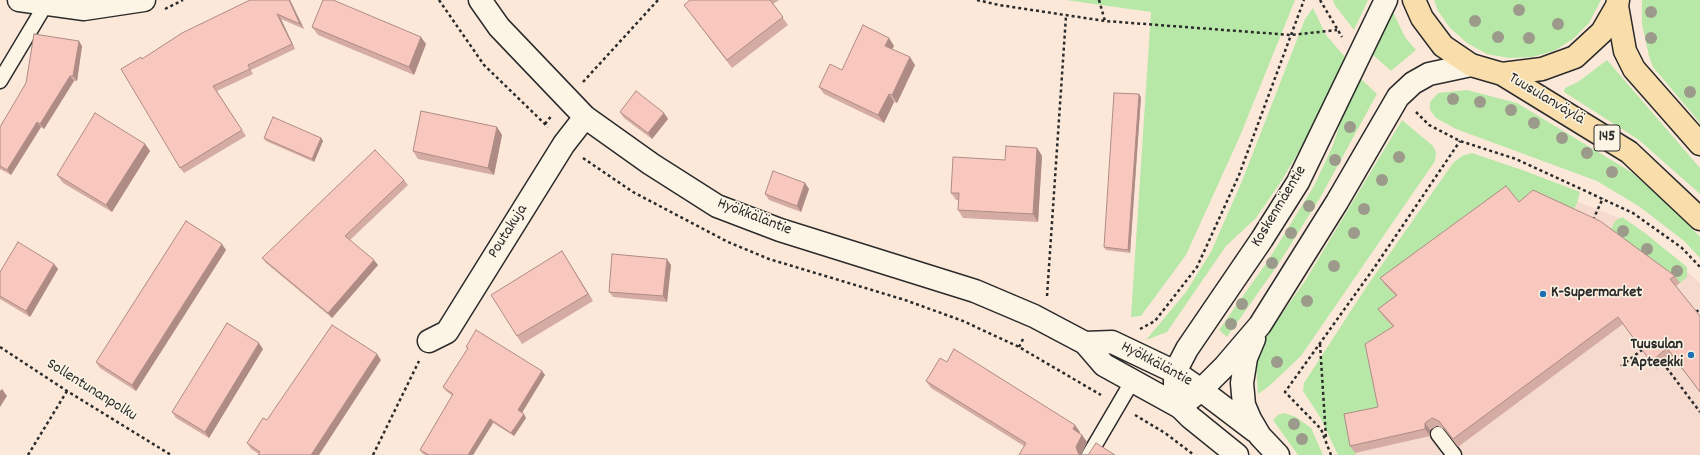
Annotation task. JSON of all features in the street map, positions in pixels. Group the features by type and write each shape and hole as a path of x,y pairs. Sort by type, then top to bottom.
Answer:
{"main road":[{"name":"145","path":"1414,0 1422,18 1443,46 1471,65 1502,74 1542,69 1575,57 1602,32 1617,3"},
{"name":"145","path":"1617,3 1625,51 1634,69 1700,144"},
{"name":"Tuusulanväylä","path":"1502,74 1629,152 1700,219"}],"street":[{"path":"19,0 84,9 144,0"},
{"name":"Hyökkäläntie","path":"480,0 499,27 566,99 585,117 650,164 717,206 780,230 975,291 1040,308 1085,343 1104,365 1180,407"},
{"name":"Koskenmäentie","path":"1175,372 1187,348 1262,239 1298,182 1386,0"},
{"path":"1180,407 1202,390 1260,325 1337,202 1398,97 1413,83 1429,74 1471,65"},
{"name":"Poutakuja","path":"429,341 447,332 564,144 585,117"},
{"path":"1260,325 1246,358 1242,383 1244,405 1260,436 1278,455"},
{"name":"Hyökkäläntie","path":"1085,343 1112,342 1175,372 1202,390 1260,436"},
{"path":"1175,372 1175,387 1180,407 1236,455"}],"lane":[{"path":"0,81 46,4"},
{"path":"1089,455 1132,380"},
{"path":"1438,434 1454,455"}],"path":[{"path":"545,124 566,99 658,0"},
{"path":"977,0 999,5 1105,22 1291,35 1337,30"},
{"path":"1099,0 1105,22"},
{"path":"1137,330 1155,322 1197,267 1239,175 1304,0"},
{"path":"1320,0 1337,30 1345,40"},
{"path":"1019,347 1040,308 1066,16"},
{"path":"1414,110 1429,125 1460,141 1516,159 1633,212 1682,248 1700,267"},
{"path":"1331,455 1321,429 1285,392 1374,268 1460,141"},
{"path":"1592,222 1603,198"},
{"path":"1696,312 1700,309"},
{"path":"373,455 429,341"},
{"path":"1320,343 1326,441"},
{"name":"Sollentunanpolku","path":"0,347 67,391 171,455"},
{"path":"1621,366 1642,350"},
{"path":"1663,363 1700,412"},
{"path":"28,455 67,391"}],"shaded area":[{"path":"1467,159 1627,221 1700,283 1700,455 1351,455 1374,290"}],"green space":[{"path":"1066,0 1295,0 1240,136 1186,255 1141,316 1131,317 1151,12"},
{"path":"1333,0 1368,0 1354,30 1334,4"},
{"path":"1434,0 1601,0 1589,23 1573,39 1554,51 1532,57 1509,58 1487,54 1467,43 1450,28 1438,11"},
{"path":"1642,0 1700,0 1700,123 1653,67 1642,24"},
{"path":"1313,8 1326,35 1345,57 1309,134 1282,180 1256,218 1226,246 1167,332 1146,340 1186,292 1211,252 1242,181 1305,19"},
{"path":"1392,10 1405,37 1416,50 1391,71 1371,53"},
{"path":"1607,60 1700,168 1700,194 1639,140 1564,92 1565,88 1578,82"},
{"path":"1359,77 1377,94 1320,198 1279,263 1227,337 1219,330 1267,262 1314,186 1333,145 1347,103"},
{"path":"1467,90 1517,103 1631,172 1667,203 1700,237 1700,258 1684,241 1640,207 1597,181 1456,129 1436,118 1430,110 1430,102 1438,93"},
{"path":"1402,120 1433,146 1436,152 1435,161 1301,356 1268,387 1258,394 1256,367 1266,336 1305,281"},
{"path":"1472,153 1580,192 1577,203 1572,213 1385,285 1403,302 1399,333 1383,414 1355,455 1338,455 1320,417 1303,391 1304,383 1367,286 1453,163 1462,156"},
{"path":"1622,217 1645,233 1687,267 1687,277 1680,283 1610,232 1615,221"},
{"path":"1284,413 1296,417 1311,428 1323,455 1298,455 1273,420 1278,415"}],"building":[{"path":"250,0 289,0 300,24 277,14 292,44 248,65 250,69 213,86 242,130 180,168 121,69 141,57 142,59 182,33"},
{"path":"323,0 333,0 421,37 409,67 312,27"},
{"path":"690,0 770,0 783,17 727,60 684,5"},
{"path":"863,25 889,38 885,46 910,57 892,95 889,94 878,115 819,87 830,64 842,70"},
{"path":"34,34 79,41 73,76 70,76 40,124 37,122 7,170 0,166 0,127 26,83"},
{"path":"636,91 664,113 648,133 620,112"},
{"path":"1114,93 1139,94 1128,250 1104,247"},
{"path":"421,111 497,127 488,168 413,151"},
{"path":"95,113 145,144 106,205 57,175"},
{"path":"273,117 321,138 312,159 264,138"},
{"path":"1006,146 1037,148 1033,214 958,210 959,193 951,193 953,157 1005,160"},
{"path":"375,150 404,180 345,236 374,260 328,313 262,258"},
{"path":"773,171 805,183 797,206 765,194"},
{"path":"1506,186 1519,202 1533,190 1600,221 1675,276 1670,279 1700,316 1700,392 1667,348 1651,362 1618,317 1453,439 1439,421 1432,418 1425,423 1425,429 1350,446 1344,414 1378,407 1365,344 1394,326 1378,309 1397,295 1380,278"},
{"path":"186,221 222,244 132,385 96,362"},
{"path":"18,242 54,264 26,311 0,296 0,272"},
{"path":"562,251 588,294 517,336 491,295"},
{"path":"612,254 667,259 663,296 609,292"},
{"path":"227,323 259,343 205,432 172,412"},
{"path":"332,325 377,354 311,455 258,455 260,452 247,443 263,418 267,420"},
{"path":"476,330 542,371 518,410 524,414 511,433 490,419 468,455 429,455 420,450 453,394 443,387 468,348 466,347"},
{"path":"954,349 1075,425 1073,429 1082,435 1076,447 1079,455 1019,455 1026,443 926,381 940,358 947,362"},
{"path":"1096,443 1115,455 1088,455"}],"place":[{"name":"K-Supermarket","path":"1543,294"},
{"name":"Tuusulan I Apteekki","path":"1691,355"}]}
